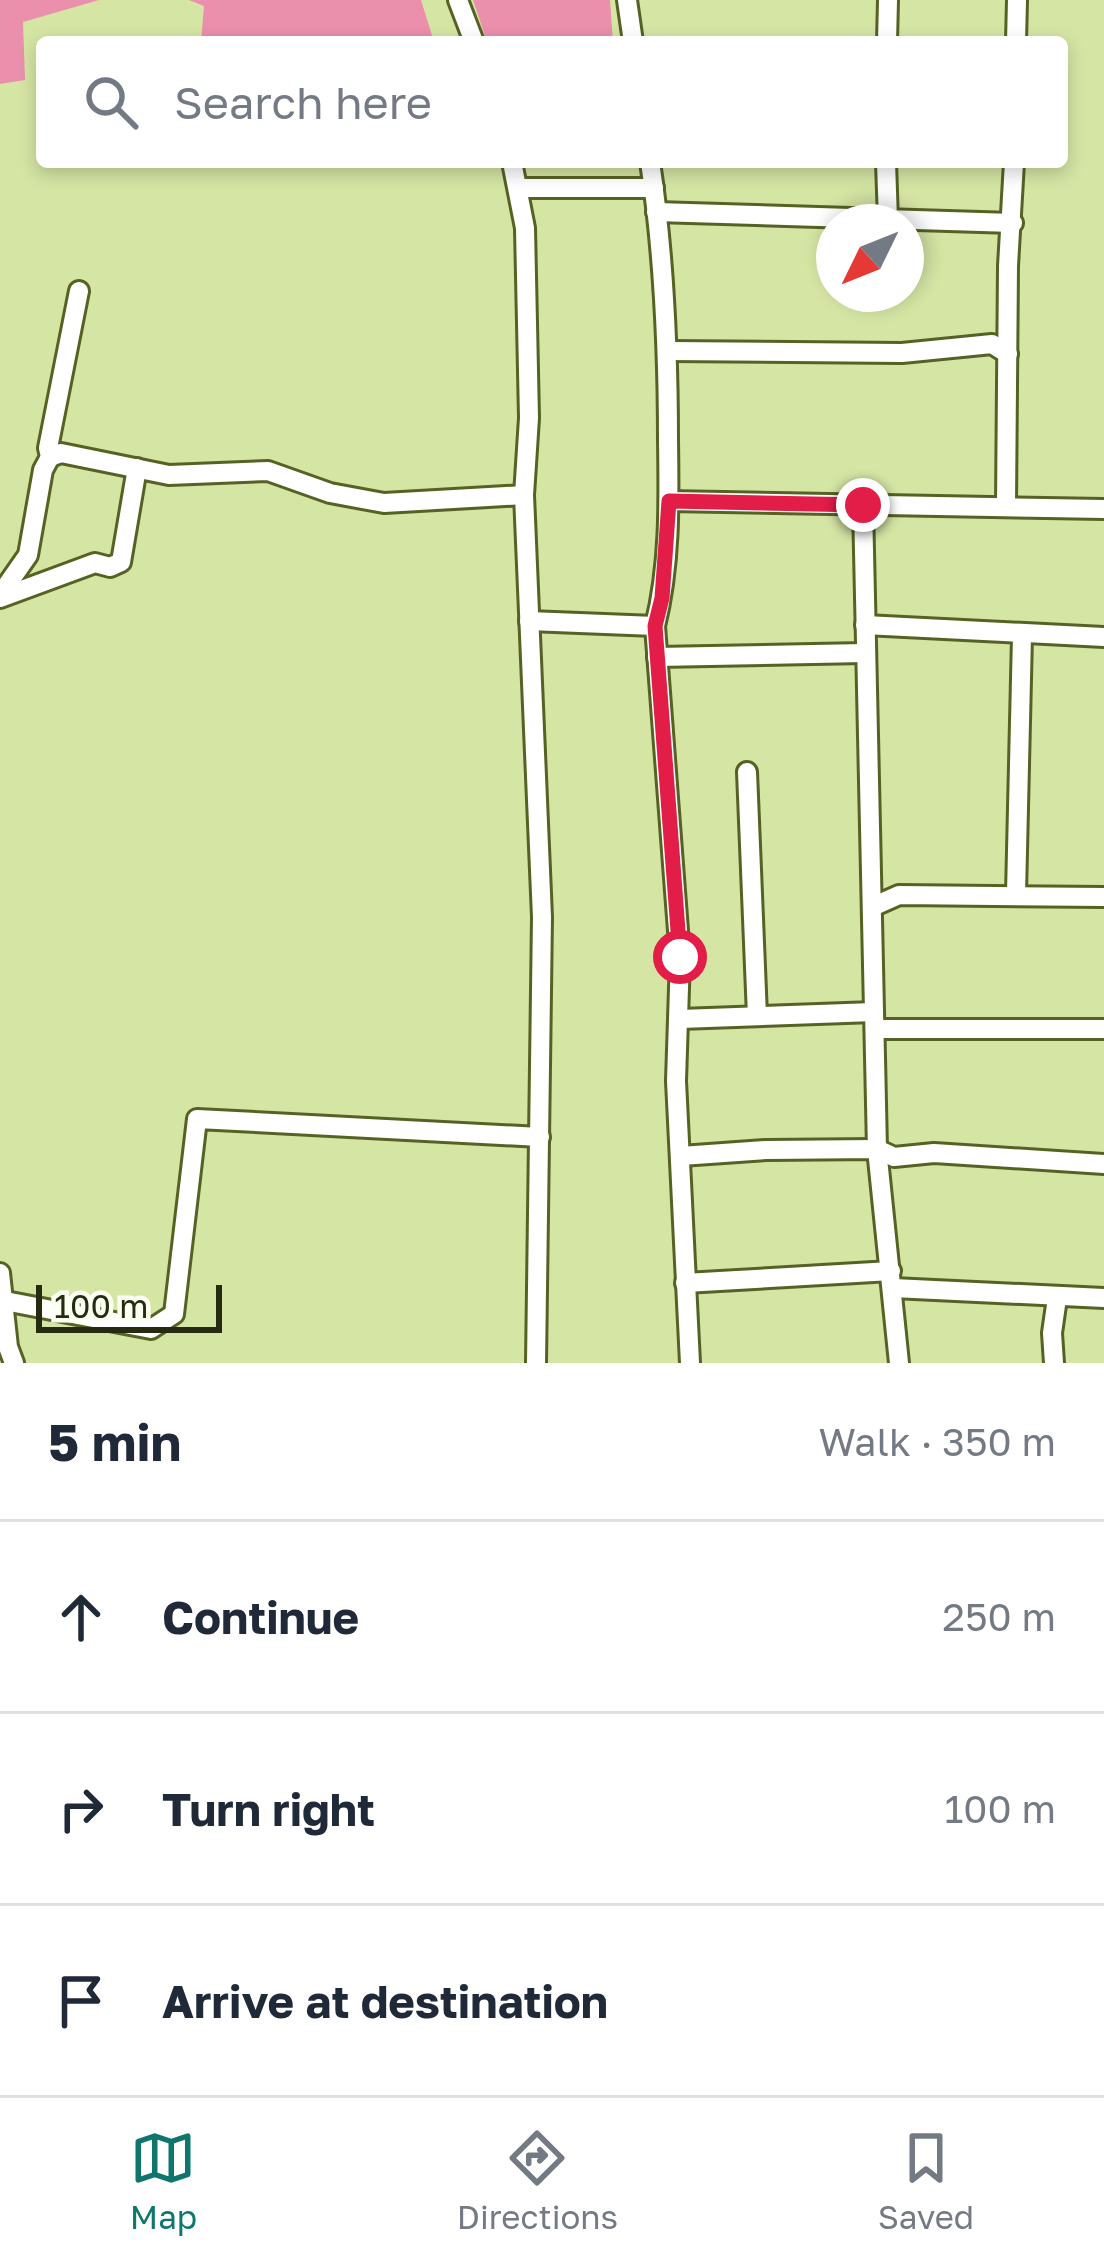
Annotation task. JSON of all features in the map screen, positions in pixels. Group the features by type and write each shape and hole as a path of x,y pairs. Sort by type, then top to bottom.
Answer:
{"street":[{"path":"458,0 472,36"},
{"path":"627,0 632,36"},
{"path":"887,36 888,0"},
{"path":"1016,36 1017,0"},
{"path":"514,168 525,227 529,418 524,495 542,917 536,1363"},
{"path":"651,168 668,350 669,501 662,598 655,626 676,892 680,1019 676,1081 690,1363"},
{"path":"886,168 887,204"},
{"path":"1006,504 1014,168"},
{"path":"519,188 654,188"},
{"path":"656,212 816,218"},
{"path":"924,220 1013,223"},
{"path":"989,221 1008,266"},
{"path":"0,597 28,555 79,291"},
{"path":"668,350 902,352 992,344 1008,354"},
{"path":"50,457 61,453 169,475 268,471 330,493 384,503 524,495"},
{"path":"0,597 95,563 110,567 121,562 137,468"},
{"path":"669,501 1104,508"},
{"path":"863,505 878,1149 899,1363"},
{"path":"530,621 655,626"},
{"path":"865,626 1104,637"},
{"path":"1016,894 1022,636"},
{"path":"657,657 865,653"},
{"path":"747,772 757,1016"},
{"path":"872,907 899,895 1104,897"},
{"path":"680,1019 757,1016 1104,1029"},
{"path":"1,1302 151,1328 174,1314 197,1119 540,1137"},
{"path":"681,1156 878,1149 889,1157 934,1154 1104,1164"},
{"path":"0,1274 14,1363"},
{"path":"685,1283 892,1279 1057,1298 1104,1298"},
{"path":"1054,1363 1057,1298"}],"shaded area":[{"path":"0,0 99,0 23,22 25,80 0,84"},
{"path":"189,0 421,0 432,36 202,36 204,6"},
{"path":"473,0 610,0 613,36 485,36"}],"route":[{"path":"680,957 655,626 662,598 669,501 863,505"}]}
